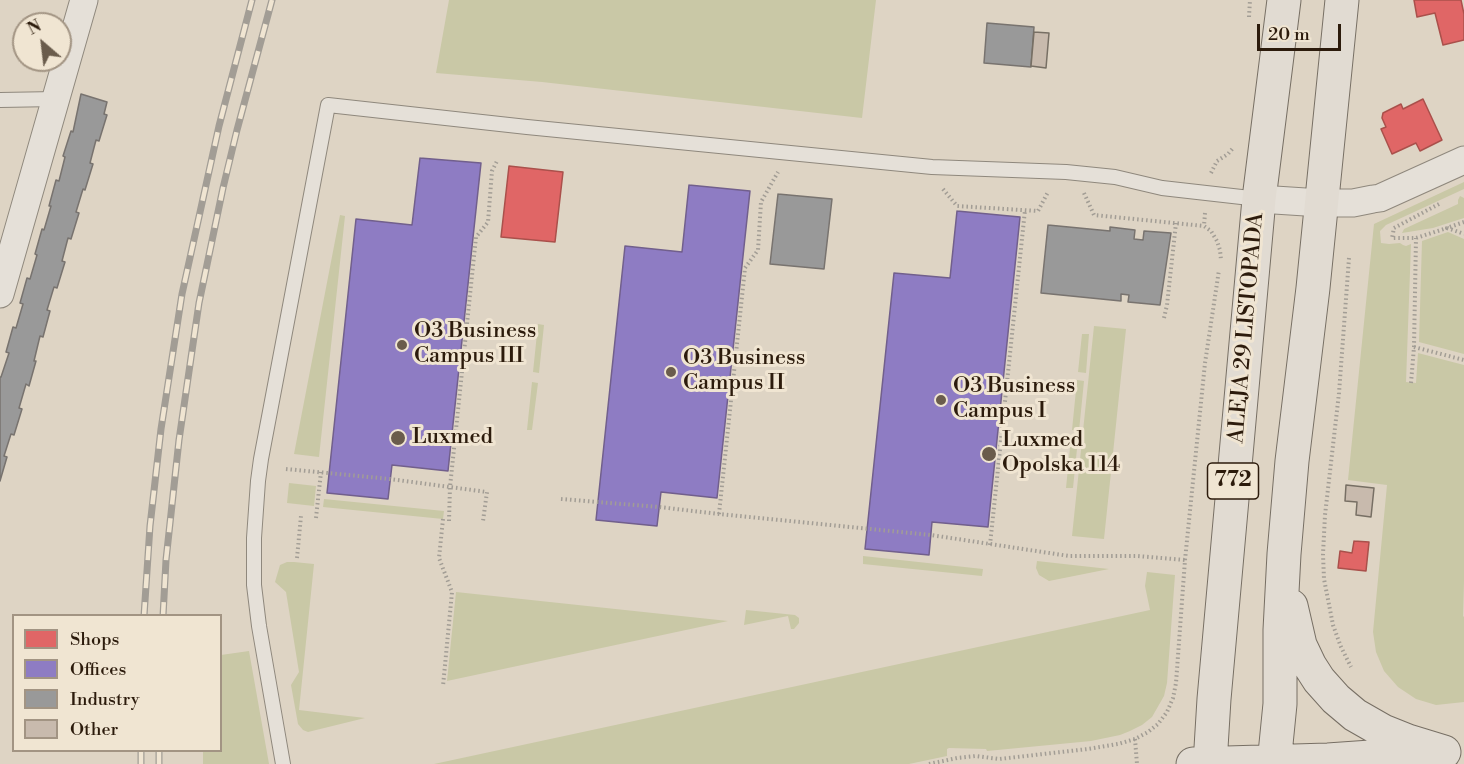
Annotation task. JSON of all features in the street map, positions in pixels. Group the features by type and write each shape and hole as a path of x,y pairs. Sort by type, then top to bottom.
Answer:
{"main road":[{"name":"ALEJA 29 LISTOPADA","path":"1205,764 1214,699 1258,199 1284,0"},
{"name":"772","path":"1274,763 1280,704 1280,630 1292,461 1313,288 1342,0"},
{"path":"1284,554 1295,628 1300,645 1319,680 1336,699 1367,723 1408,741 1454,751"},
{"path":"1205,764 1274,763 1454,751"}],"street":[{"path":"0,294 84,0"},
{"path":"1258,199 1353,203 1380,198 1464,160"}],"lane":[{"path":"0,100 56,99"},
{"path":"283,764 259,626 254,574 254,538 261,459 328,105 921,166 1066,172 1115,177 1162,188 1258,199"}],"path":[{"path":"449,521 450,487 476,237 488,222 492,171 497,160"},
{"path":"719,514 746,268 758,250 761,202 777,172 786,172"},
{"path":"937,188 944,189 957,206 1038,211 1048,190 1057,190"},
{"path":"929,764 976,756 999,759 1088,749 1136,739 1158,724 1173,698 1204,363 1221,261 1220,250 1211,231 1204,226 1094,215 1083,192"},
{"path":"1441,203 1394,228 1392,238 1416,238 1464,222"},
{"path":"990,544 1025,210"},
{"path":"1204,226 1205,215"},
{"path":"1164,318 1176,223"},
{"path":"1447,228 1464,234"},
{"path":"1411,383 1416,238"},
{"path":"1350,251 1340,393 1325,516 1323,554 1324,579 1333,625 1341,647 1356,674"},
{"path":"1414,347 1464,360"},
{"path":"286,469 487,492 483,521"},
{"path":"316,518 321,472"},
{"path":"561,499 931,535 1069,556 1137,556 1185,560"},
{"path":"297,558 301,516"},
{"path":"443,519 439,558 452,592 443,686"},
{"path":"1173,698 1184,698"},
{"path":"1136,739 1137,764"}],"green space":[{"path":"449,0 876,0 862,118 542,82 436,73"},
{"path":"1464,182 1464,189 1386,225 1380,231 1381,243 1400,243 1406,246 1411,244 1406,382 1416,383 1418,353 1464,365 1464,702 1436,705 1416,699 1398,687 1384,671 1376,652 1373,632 1387,485 1348,480 1374,224"},
{"path":"1460,196 1464,198 1464,218 1433,228 1402,233 1404,229 1458,204"},
{"path":"340,215 345,216 319,457 294,454"},
{"path":"1448,232 1464,239 1464,354 1419,342 1422,241"},
{"path":"538,324 544,325 539,373 533,372"},
{"path":"1094,326 1126,329 1104,539 1072,536"},
{"path":"1082,334 1089,334 1086,373 1078,372"},
{"path":"1077,380 1084,381 1079,431 1072,430"},
{"path":"532,382 538,383 532,430 527,430"},
{"path":"1071,438 1078,439 1073,488 1066,488"},
{"path":"289,483 316,486 314,506 287,503"},
{"path":"324,499 444,511 443,519 323,507"},
{"path":"863,556 983,569 982,576 863,564"},
{"path":"1037,561 1109,569 1049,581 1039,575 1036,568"},
{"path":"294,562 314,564 299,710 365,718 308,732 298,724 291,685 299,672 286,592 275,582 280,565"},
{"path":"1147,572 1175,575 1167,683 1164,696 1152,717 1142,725 1120,735 1091,741 987,751 986,749 949,748 947,756 909,764 434,764 1150,610 1145,586"},
{"path":"456,592 728,621 447,681"},
{"path":"746,610 795,615 799,618 799,623 791,629 788,616 744,625"},
{"path":"249,651 269,764 203,764 203,752 222,752 222,655"}],"building: Shops":[{"path":"1414,0 1461,0 1464,14 1464,40 1443,45 1435,13 1417,17"},
{"path":"1423,99 1442,140 1420,151 1416,143 1392,154 1381,129 1386,127 1382,118 1383,113 1401,104 1403,109"},
{"path":"509,166 563,172 555,242 501,237"},
{"path":"1354,541 1369,542 1366,571 1338,568 1340,551 1352,553"}],"building: Offices":[{"name":"O3 Business Campus III","path":"420,158 481,163 448,471 392,465 388,499 327,493 356,219 412,225"},
{"name":"O3 Business Campus II","path":"689,185 750,191 717,498 661,492 657,526 596,520 625,246 682,252"},
{"name":"O3 Business Campus I","path":"957,211 1020,217 988,527 932,522 929,555 865,549 894,273 950,278"}],"building: Industry":[{"path":"987,23 1034,27 1031,67 984,63"},
{"path":"81,94 107,102 104,114 107,115 99,141 96,140 90,163 93,164 76,212 79,213 71,239 68,238 62,261 65,262 57,288 54,287 47,310 50,311 43,337 40,336 29,386 26,384 19,408 22,409 14,435 11,434 4,456 7,457 0,481 0,377 9,353 6,352 13,327 16,328 23,304 20,303 27,278 30,279 42,229 44,230 51,206 49,206 56,180 59,181 65,157 63,156 71,131 73,132"},
{"path":"778,194 832,199 824,269 770,264"},
{"path":"1048,225 1110,231 1110,227 1135,230 1134,239 1143,240 1144,231 1171,233 1160,305 1128,302 1129,295 1121,294 1121,301 1041,293"}],"building: Other":[{"path":"1034,32 1049,33 1046,68 1031,66"},
{"path":"1346,485 1374,488 1371,517 1356,515 1357,502 1345,501"}],"railway":[{"path":"144,614 150,526 161,429 182,294 219,126 252,0"},
{"path":"163,614 166,560 179,440 199,303 223,188 272,0"},
{"path":"141,752 141,764"},
{"path":"159,752 159,764"}],"place":[{"name":"O3 Business Campus III","path":"402,345"},
{"name":"O3 Business Campus II","path":"671,372"},
{"name":"O3 Business Campus I","path":"941,400"},
{"name":"Luxmed","path":"398,438"},
{"name":"Luxmed Opolska 114","path":"989,454"}]}
